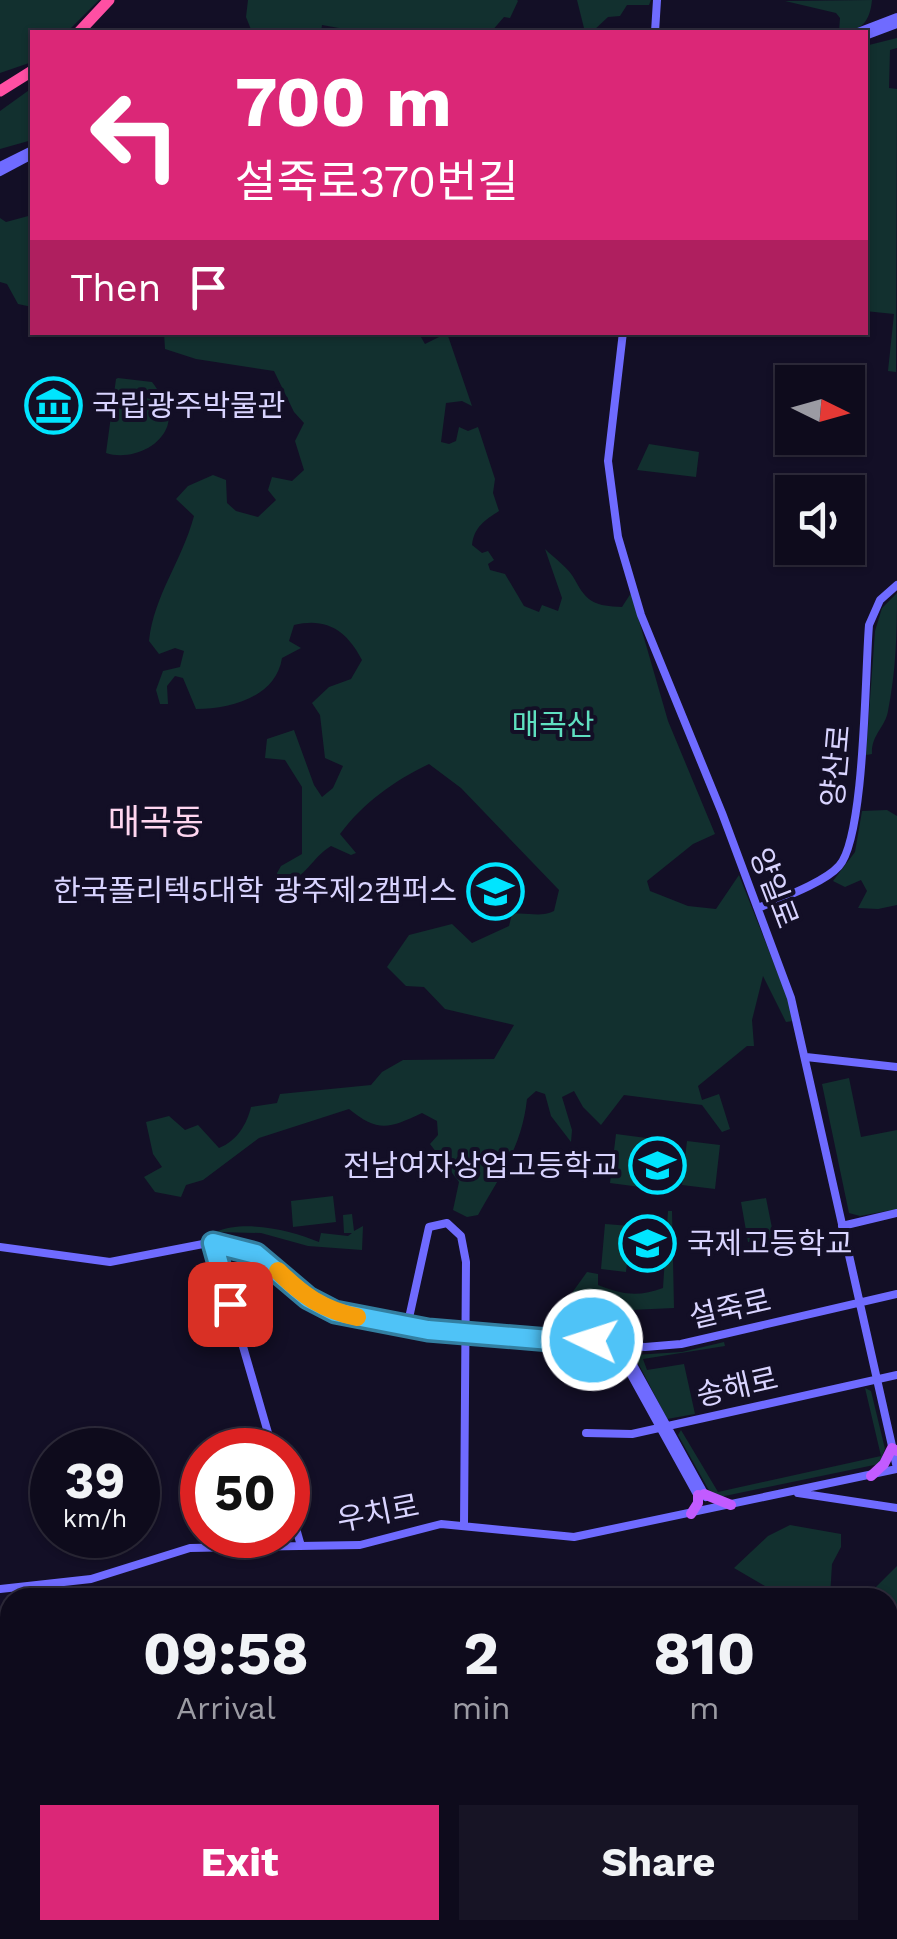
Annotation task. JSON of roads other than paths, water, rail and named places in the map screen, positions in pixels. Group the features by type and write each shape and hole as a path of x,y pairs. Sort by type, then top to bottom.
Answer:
{"highway":[{"path":"82,30 112,0"},
{"path":"89,30 112,0"},
{"path":"0,91 30,72"},
{"path":"0,99 30,79"}],"main road":[{"path":"654,30 658,0"},
{"path":"864,30 897,20"},
{"path":"868,34 897,20"},
{"path":"0,166 14,156 30,152"},
{"path":"0,166 30,153"},
{"name":"양일로","path":"623,335 609,454 615,523 641,615 791,998 897,1469"},
{"name":"양산로","path":"758,908 831,874 849,850 869,625 880,600 897,585"},
{"path":"806,1057 897,1067"},
{"path":"842,1226 897,1213"},
{"path":"407,1327 429,1227 447,1223 457,1229 466,1253 464,1524"},
{"path":"213,1243 267,1428"},
{"name":"설죽로","path":"0,1247 110,1262 213,1243 256,1254 303,1294 330,1310 407,1327 645,1347 680,1344 897,1294"},
{"path":"856,1286 876,1299 864,1318 844,1307 856,1286"},
{"path":"588,1340 630,1369"},
{"path":"617,1342 710,1510"},
{"path":"630,1369 642,1344"},
{"name":"송해로","path":"586,1433 621,1436 897,1375"},
{"path":"871,1476 894,1450"},
{"name":"우치로","path":"310,1546 366,1544 440,1524 569,1537 897,1469"},
{"path":"849,1480 844,1491 853,1500"},
{"path":"790,1492 897,1508"},
{"path":"701,1494 731,1505"},
{"path":"692,1514 701,1494"},
{"name":"우치로","path":"43,1588 91,1579 180,1551"}],"place":[{"name":"국립광주박물관","path":"53,406"},
{"name":"한국폴리텍5대학 광주제2캠퍼스","path":"496,891"},
{"name":"전남여자상업고등학교","path":"658,1166"},
{"name":"국제고등학교","path":"648,1244"}],"district":[{"name":"매곡동","path":"156,822"}],"park label":[{"name":"매곡산","path":"553,725"}]}
